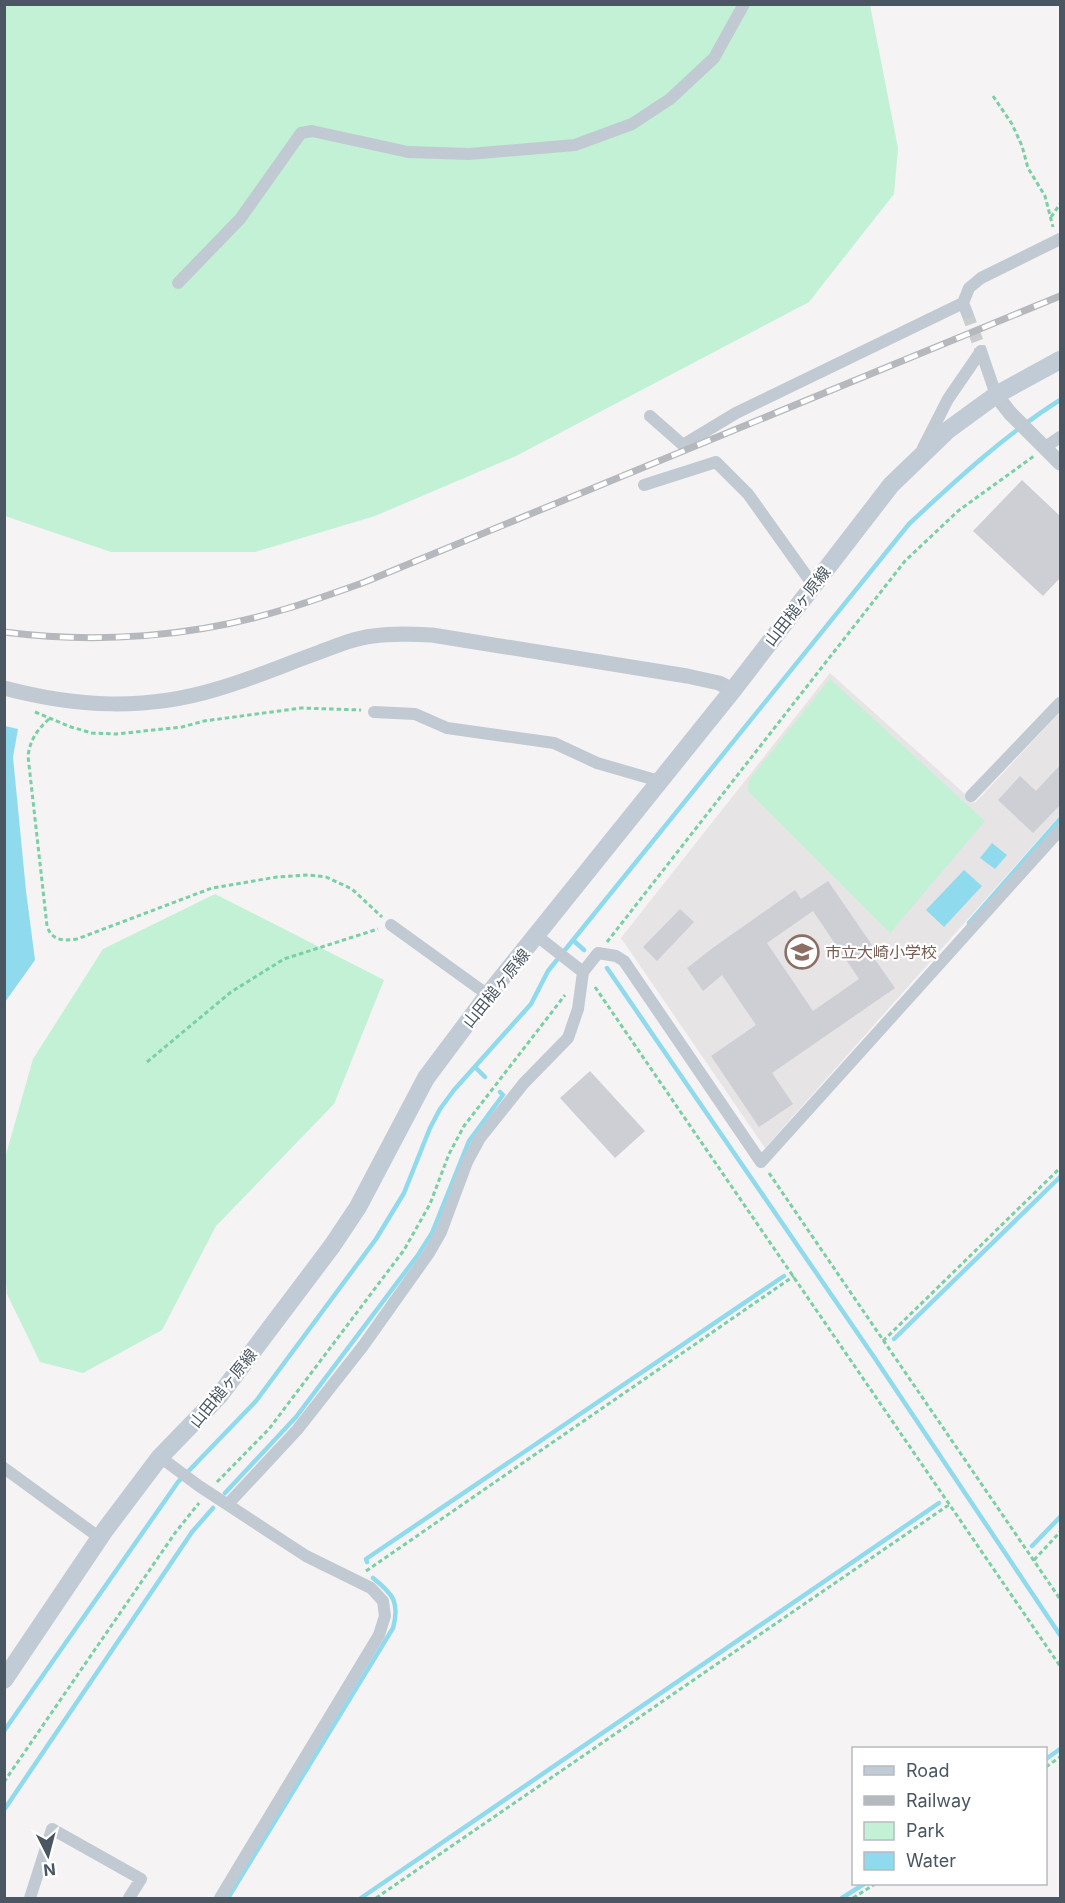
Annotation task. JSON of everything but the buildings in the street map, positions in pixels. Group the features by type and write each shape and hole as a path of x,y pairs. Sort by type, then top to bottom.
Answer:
{"main road":[{"name":"山田槌ヶ原線","path":"4,1680 100,1538 219,1396 332,1246 358,1207 426,1078 488,995 733,690 891,485 948,430 996,395 1060,360"}],"street":[{"path":"178,284 240,219 301,133 312,131 408,152 428,153 469,154 575,145 632,124 670,99 714,58 744,4"},
{"path":"650,416 683,445 736,413 965,308 969,288 981,278 1058,240"},
{"path":"917,460 948,399 981,351 996,395 1010,413 1060,464"},
{"path":"1041,444 1060,437"},
{"path":"644,485 716,462 748,494 813,585"},
{"path":"4,688 68,702 106,704 154,702 218,689 351,640 397,633 432,635 687,676 718,683 733,690"},
{"path":"971,796 1060,703"},
{"path":"374,712 415,714 447,728 554,743 597,763 658,781"},
{"path":"228,1504 297,1430 363,1346 429,1253 441,1232 467,1162 480,1138 524,1083 568,1038 578,1009 579,969 598,953 616,956 624,961 761,1162 1060,830"},
{"path":"391,925 488,995"},
{"path":"537,936 579,969"},
{"path":"164,1460 203,1489 306,1556 371,1588 382,1600 385,1616 379,1635 220,1899"},
{"path":"4,1468 100,1538"},
{"path":"30,1899 51,1829 141,1879 129,1899"}],"path":[{"path":"993,96 1012,124 1022,146 1028,168 1045,195 1058,240"},
{"path":"1052,217 1060,204"},
{"path":"598,953 905,561 958,511 1041,444"},
{"path":"31,710 49,719 92,732 131,734 301,708 370,709 374,712"},
{"path":"49,719 35,734 29,746 28,756 47,926 50,934 56,939 64,941 77,939 212,888 253,880 308,874 326,877 352,889 391,925"},
{"path":"147,1062 231,992 284,958 391,925"},
{"path":"579,969 794,1276 1060,1666"},
{"path":"4,1782 203,1489 276,1421 404,1250 430,1204 449,1154 464,1126 566,994"},
{"path":"761,1162 1060,1599"},
{"path":"884,1341 1060,1168"},
{"path":"354,1580 794,1276"},
{"path":"376,1899 950,1504"},
{"path":"1034,1560 1060,1532"},
{"path":"1047,1766 1060,1757"},
{"path":"853,1899 874,1885"}],"shaded area":[{"path":"830,673 975,803 1060,712 1060,815 765,1148 621,938"}],"green space":[{"path":"5,5 870,5 898,148 894,194 809,302 516,456 375,516 255,552 111,552 5,516"},
{"path":"830,679 985,821 890,933 748,791 749,780"},
{"path":"215,894 384,980 334,1104 216,1226 162,1330 83,1373 40,1362 7,1294 4,1262 5,1158 33,1059 103,949"}],"water":[{"path":"5,726 18,729 13,757 35,960 5,1002"},
{"path":"992,843 1007,855 995,869 980,858"},
{"path":"964,870 982,886 944,927 926,910"}],"waterway":[{"path":"4,1731 178,1482 256,1401 376,1239 404,1193 440,1109 454,1090 531,1004 548,971 909,524 963,474 1060,400"},
{"path":"969,923 1060,819"},
{"path":"574,941 584,950"},
{"path":"607,968 874,1357 1060,1635"},
{"path":"475,1067 485,1077"},
{"path":"225,1493 296,1417 418,1255 432,1233 469,1141 503,1095 500,1092"},
{"path":"894,1339 1060,1177"},
{"path":"367,1562 366,1559 784,1276"},
{"path":"361,1898 939,1503"},
{"path":"4,1810 192,1532 213,1508"},
{"path":"1032,1546 1060,1517"},
{"path":"228,1898 393,1628 396,1611 393,1599 386,1589 373,1578"},
{"path":"1047,1758 1060,1749"},
{"path":"842,1898 862,1885"}],"tunnel":[{"path":"967,313 981,351"}],"railway":[{"path":"4,632 39,636 144,636 214,627 303,604 365,582 1060,296"}],"place":[{"name":"市立大崎小学校","path":"802,952"}]}
